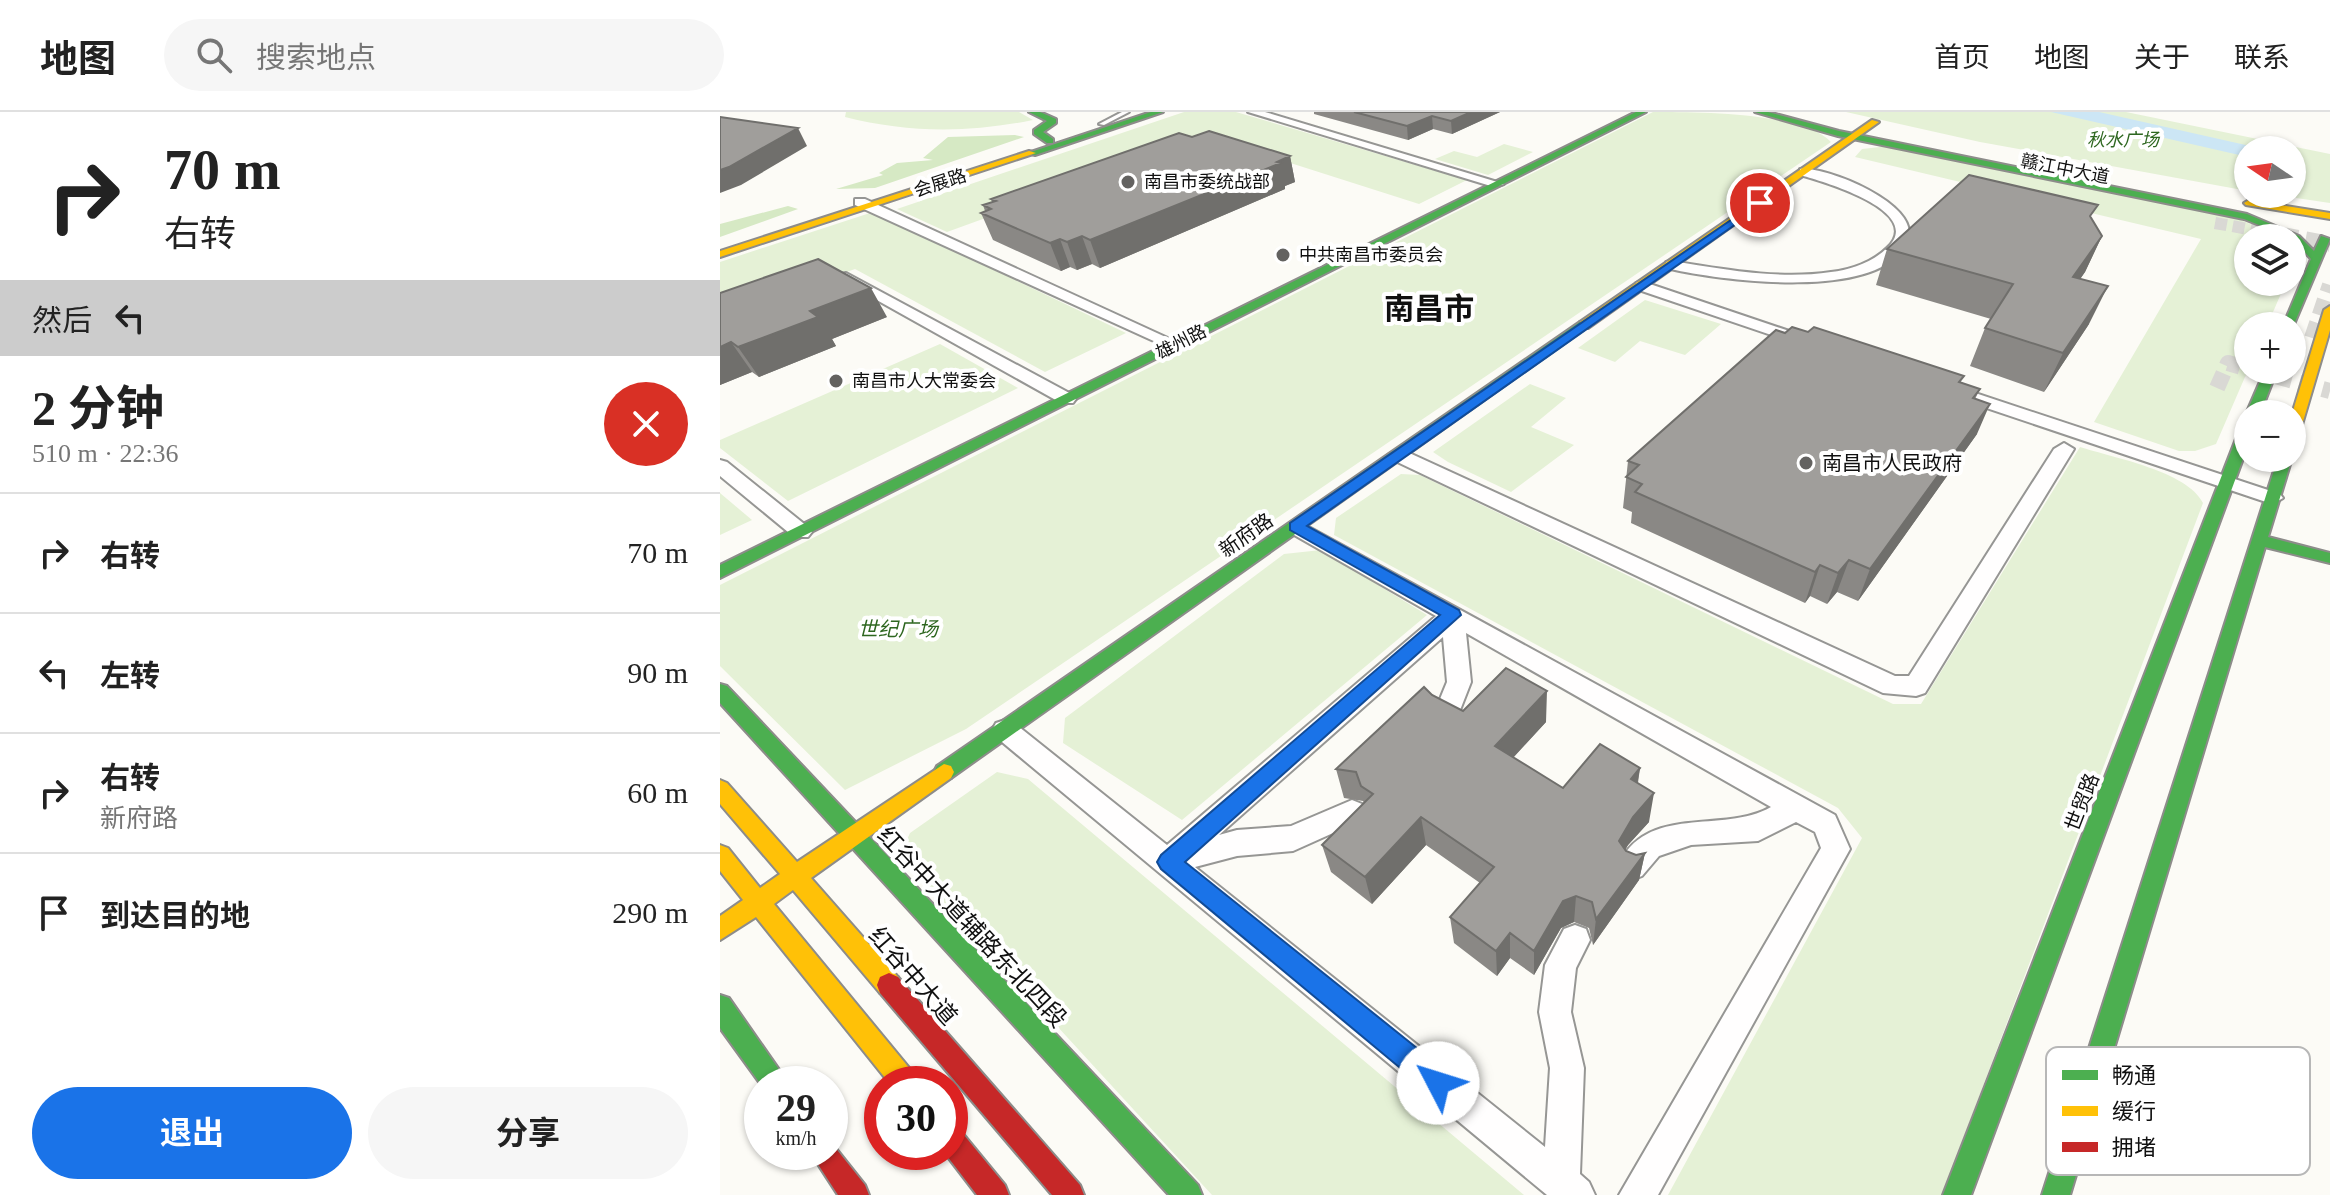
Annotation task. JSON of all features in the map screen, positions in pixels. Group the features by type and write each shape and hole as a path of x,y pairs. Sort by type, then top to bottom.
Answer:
{"main road":[{"path":"1033,112 1053,121 1037,132 1050,141"},
{"path":"1046,112 1094,127"},
{"name":"会展路","path":"720,254 1140,112"},
{"name":"会展路","path":"720,246 1159,112"},
{"name":"雄州路","path":"720,572 1642,112"},
{"path":"1759,112 1866,129 2247,217 2295,238 2317,259"},
{"name":"赣江中大道","path":"1802,112 1866,129 2147,185 2330,217"},
{"name":"赣江中大道","path":"1840,114 1866,129 2132,174"},
{"name":"新府路","path":"720,929 1866,129"},
{"path":"2230,191 2330,208"},
{"path":"2295,312 2330,217"},
{"path":"2303,400 2330,310"},
{"name":"世贸路","path":"1957,1195 2234,460"},
{"path":"2102,1047 2281,472"},
{"path":"2260,540 2330,558"},
{"name":"红谷中大道辅路东北四段","path":"720,691 1188,1195"},
{"name":"红谷中大道","path":"720,789 1070,1195"},
{"path":"720,855 892,1066"},
{"path":"720,1007 763,1066"},
{"path":"968,1161 995,1195"},
{"path":"837,1170 855,1195"},
{"path":"2056,1195 2062,1175"}],"street":[{"path":"1253,112 1498,184"},
{"path":"1671,265 1774,280 1831,277 1869,267 1895,250 1903,236 1901,222 1890,209 1842,184 1804,172"},
{"path":"864,204 1175,345"},
{"path":"831,281 844,276 1067,399"},
{"path":"1641,286 1820,347"},
{"path":"1925,382 2273,498"},
{"path":"1398,455 1892,686 1916,686 2064,449"},
{"path":"720,466 801,532"},
{"path":"1296,527 1825,824 1836,849 1638,1195"},
{"path":"1446,716 1459,682 1453,615"},
{"path":"1168,862 1453,615"},
{"path":"1005,730 1569,1189"},
{"path":"1632,867 1649,846 1691,833 1758,829 1796,807"},
{"path":"1168,862 1237,843 1293,838 1352,812"},
{"path":"1569,1189 1567,1068 1555,1012 1561,965 1575,940"}],"lane":[{"path":"1094,127 1126,112"}],"green space":[{"path":"846,112 1019,112 1033,120 962,129 915,128 845,117"},
{"path":"1184,112 1236,112 1467,180 1419,204 1209,137 947,232 897,209"},
{"name":"世纪广场","path":"1653,112 1774,119 1817,132 1831,142 966,729 845,790 720,666 720,585"},
{"name":"秋水广场","path":"1846,112 2126,112 2243,136 2234,136 2234,188 1980,142"},
{"path":"948,137 1024,137 875,188 836,189 883,175 879,173 897,163 933,160 923,158"},
{"path":"1504,144 1533,152 1488,175 1435,159 1454,151 1477,157"},
{"path":"1889,146 2232,216 2250,224 2234,224 2234,296 2280,296 2273,312 2234,312 2234,384 2242,384 2216,444 2195,451 2179,451 2094,422 2201,239 1855,157 1862,149"},
{"name":"秋水广场","path":"2306,149 2330,154 2330,203 2306,199"},
{"path":"788,206 798,209 720,237 720,224"},
{"path":"873,212 1126,333 1045,372 855,269 720,318 720,262"},
{"path":"1645,300 1721,324 1685,355 1640,341 1615,362 1578,348"},
{"path":"940,344 1018,388 788,501 720,448 720,440"},
{"path":"1530,384 1566,398 1531,427 1574,445 1511,492 1433,452"},
{"path":"2080,447 2166,474 2195,492 2203,503 1942,1195 1668,1195 1862,838 1838,808 1334,535 1336,518 1401,474 1420,475 1893,704 1921,704"},
{"path":"720,493 752,520 720,535"},
{"path":"1321,550 1427,615 1182,820 1063,743 1065,718 1284,554"},
{"path":"997,772 1028,779 1524,1195 1212,1195 900,855 910,833"}],"water":[{"path":"2051,112 2099,112 2234,142 2234,154"}],"building":[{"path":"1354,112 1471,112 1451,121 1432,116 1407,126"},
{"path":"720,117 798,128 720,170"},
{"path":"1209,131 1290,156 1277,162 1281,163 1090,240 1082,236 1067,242 1060,239 1050,243 981,213 991,209 983,205 996,201 991,199 1179,133 1192,137"},
{"path":"1969,175 2098,205 2090,216 2102,236 2073,277 2108,286 2063,353 1985,328 2013,284 1887,249"},
{"path":"818,259 871,288 810,311 818,317 738,347 731,342 720,347 720,293"},
{"name":"南昌市人民政府","path":"1792,327 1808,332 1814,327 1964,376 1959,382 1980,389 1973,398 1990,404 1870,569 1849,560 1838,573 1820,565 1815,572 1635,492 1642,484 1626,477 1639,465 1628,461 1776,330 1785,333"},
{"path":"1506,668 1547,691 1495,746 1563,788 1600,744 1640,768 1631,779 1654,793 1633,817 1619,841 1626,851 1636,855 1645,853 1596,919 1592,902 1576,896 1563,901 1534,951 1510,933 1496,951 1450,917 1494,867 1421,817 1365,877 1322,845 1373,794 1361,786 1356,772 1336,769 1424,687 1432,695 1463,711"}],"tunnel":[{"path":"2215,223 2234,226"},
{"path":"2306,240 2330,244"},
{"path":"2312,338 2330,285"},
{"path":"2217,388 2228,363 2234,365"},
{"path":"2304,384 2330,391"}],"traffic: fast":[{"path":"1033,112 1053,121 1037,132 1050,141"},
{"path":"1032,153 1159,112"},
{"path":"720,572 1642,112"},
{"path":"1759,112 1838,133 2247,217 2295,238 2317,259"},
{"path":"2295,312 2325,238"},
{"path":"944,772 1584,325"},
{"path":"2259,400 2265,384"},
{"path":"1957,1195 2234,463"},
{"path":"2102,1047 2281,472"},
{"path":"2260,540 2330,558"},
{"path":"720,691 1188,1195"},
{"path":"720,1007 763,1066"},
{"path":"2056,1195 2062,1175"}],"traffic: slow":[{"path":"1584,325 1875,122"},
{"path":"720,254 1032,153"},
{"path":"2280,208 2330,216"},
{"path":"2303,400 2330,310"},
{"path":"720,929 944,772"},
{"path":"720,789 889,985"},
{"path":"720,855 891,1066"}],"traffic: jam":[{"path":"889,985 1070,1195"},
{"path":"968,1161 995,1195"},
{"path":"837,1170 855,1195"}],"place":[{"name":"南昌市委统战部","path":"1128,182"},
{"name":"中共南昌市委员会","path":"1283,255"},
{"name":"南昌市人大常委会","path":"836,381"},
{"name":"南昌市人民政府","path":"1806,463"}],"district":[{"name":"南昌市","path":"1429,308"}],"route":[{"path":"1438,1083 1168,862 1453,615 1296,527 1760,203"}]}
